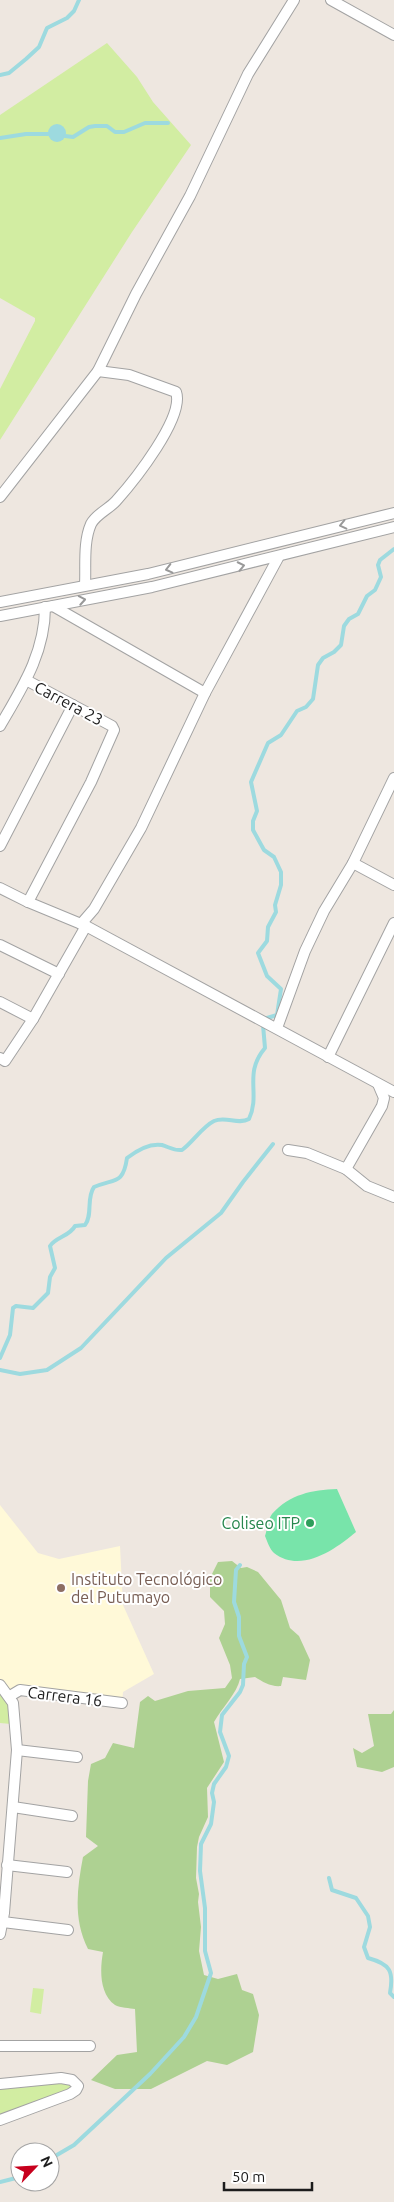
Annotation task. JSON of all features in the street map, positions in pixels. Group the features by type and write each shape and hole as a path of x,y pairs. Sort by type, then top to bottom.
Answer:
{"street":[{"path":"0,497 98,371 136,294 190,196 248,74 294,0"},
{"path":"331,0 394,35"},
{"path":"85,585 87,542 91,524 117,500 156,447 174,416 178,399 176,392 129,375 98,371"},
{"path":"0,602 148,574 394,513"},
{"path":"0,616 126,593 278,558 331,542 394,527"},
{"path":"0,1058 5,1060 33,1019 59,974 83,925 141,828 205,693 278,558"},
{"path":"0,726 26,680 44,634 49,607"},
{"path":"49,607 205,693"},
{"name":"Carrera 23","path":"26,680 112,726 114,733 91,782 28,902"},
{"path":"0,846 73,705"},
{"path":"268,1023 324,911 353,863 394,778"},
{"path":"353,863 394,885"},
{"path":"0,888 83,925 268,1023 378,1084 393,1088"},
{"path":"328,1057 394,923"},
{"path":"0,945 59,974"},
{"path":"0,1002 33,1019"},
{"path":"346,1169 382,1106 384,1098 378,1084"},
{"path":"288,1150 306,1153 346,1169 367,1186 394,1197"},
{"path":"0,1685 13,1702 17,1750 3,1922 0,1934"},
{"name":"Carrera 16","path":"10,1696 20,1690 122,1703"},
{"path":"17,1750 78,1758"},
{"path":"13,1807 72,1816"},
{"path":"7,1865 67,1872"},
{"path":"3,1922 68,1930"},
{"path":"0,2046 90,2046"},
{"path":"0,2084 61,2078 72,2080 78,2086 70,2094 0,2120"}],"shaded area":[{"name":"Instituto Tecnológico del Putumayo","path":"0,1505 38,1553 59,1559 120,1546 123,1605 154,1674 123,1692 122,1703 20,1690 10,1696 0,1685"}],"green space":[{"path":"107,43 137,77 153,102 191,145 132,232 0,440 0,389 35,318 0,298 0,115"},
{"name":"Coliseo ITP","path":"337,1489 356,1532 328,1552 307,1560 295,1561 284,1559 273,1552 265,1536 271,1516 279,1507 302,1494"},
{"path":"232,1561 241,1568 247,1567 258,1572 281,1600 290,1628 299,1636 310,1660 306,1680 283,1677 281,1686 274,1686 255,1677 240,1679 233,1695 214,1722 224,1762 207,1788 208,1817 199,1837 197,1847 196,1878 201,1927 199,1951 204,1975 218,1979 237,1974 242,1990 253,1994 259,2015 253,2052 227,2065 207,2061 151,2089 115,2089 91,2080 117,2055 137,2052 135,2009 115,2005 106,1994 103,1987 101,1966 103,1952 88,1949 83,1938 78,1915 78,1892 83,1857 98,1846 86,1837 88,1781 91,1764 105,1758 113,1743 134,1748 140,1702 148,1696 155,1701 188,1691 225,1688 232,1678 230,1665 219,1638 225,1624 224,1611 210,1597 210,1578 218,1562"},
{"path":"0,1692 9,1705 11,1724 0,1723"},
{"path":"394,1710 394,1767 382,1772 357,1767 353,1748 362,1753 374,1746 368,1714 391,1714"},
{"path":"33,1988 44,1989 41,2014 30,2012"},
{"path":"66,2080 72,2084 73,2089 0,2116 0,2089 28,2087"}],"water":[{"path":"57,124 63,127 66,133 63,139 57,142 51,139 48,133 51,127"}],"waterway":[{"path":"0,75 9,73 39,47 47,28 67,18 74,11 79,0"},
{"path":"65,136 73,137 89,127 95,126 107,126 115,132 124,132 145,123 168,123"},
{"path":"0,138 26,134 48,134"},
{"path":"0,1358 10,1335 13,1308 16,1306 33,1308 48,1293 50,1277 55,1268 50,1246 70,1232 75,1226 85,1225 89,1216 90,1196 94,1187 120,1177 127,1158 143,1148 162,1145 182,1150 205,1127 214,1121 223,1119 245,1121 249,1119 252,1110 255,1066 258,1057 265,1048 263,1025 267,1018 277,1015 281,989 267,976 258,953 267,941 268,927 276,912 275,905 281,885 281,872 274,857 264,850 253,830 253,821 257,811 251,782 268,743 281,735 297,711 306,707 313,699 318,665 323,658 334,652 341,645 344,626 349,619 358,614 367,596 375,590 381,577 378,565 380,560 394,549"},
{"path":"0,1370 20,1374 47,1370 81,1348 166,1258 221,1213 273,1144"},
{"path":"60,2153 74,2145 150,2074 184,2037 196,2017 211,1973 205,1951 205,1908 200,1871 201,1844 211,1824 214,1784 226,1767 229,1756 220,1732 222,1715 240,1692 243,1685 244,1664 247,1657 239,1636 239,1617 234,1602 236,1570 240,1565"},
{"path":"329,1878 332,1890 356,1898 368,1916 370,1927 364,1947 368,1958 381,1963 389,1970 391,1974 390,1993 394,1997"},
{"path":"0,2182 10,2180"}],"place":[{"name":"Coliseo ITP","path":"310,1523"},
{"name":"Instituto Tecnológico del Putumayo","path":"61,1588"}]}
